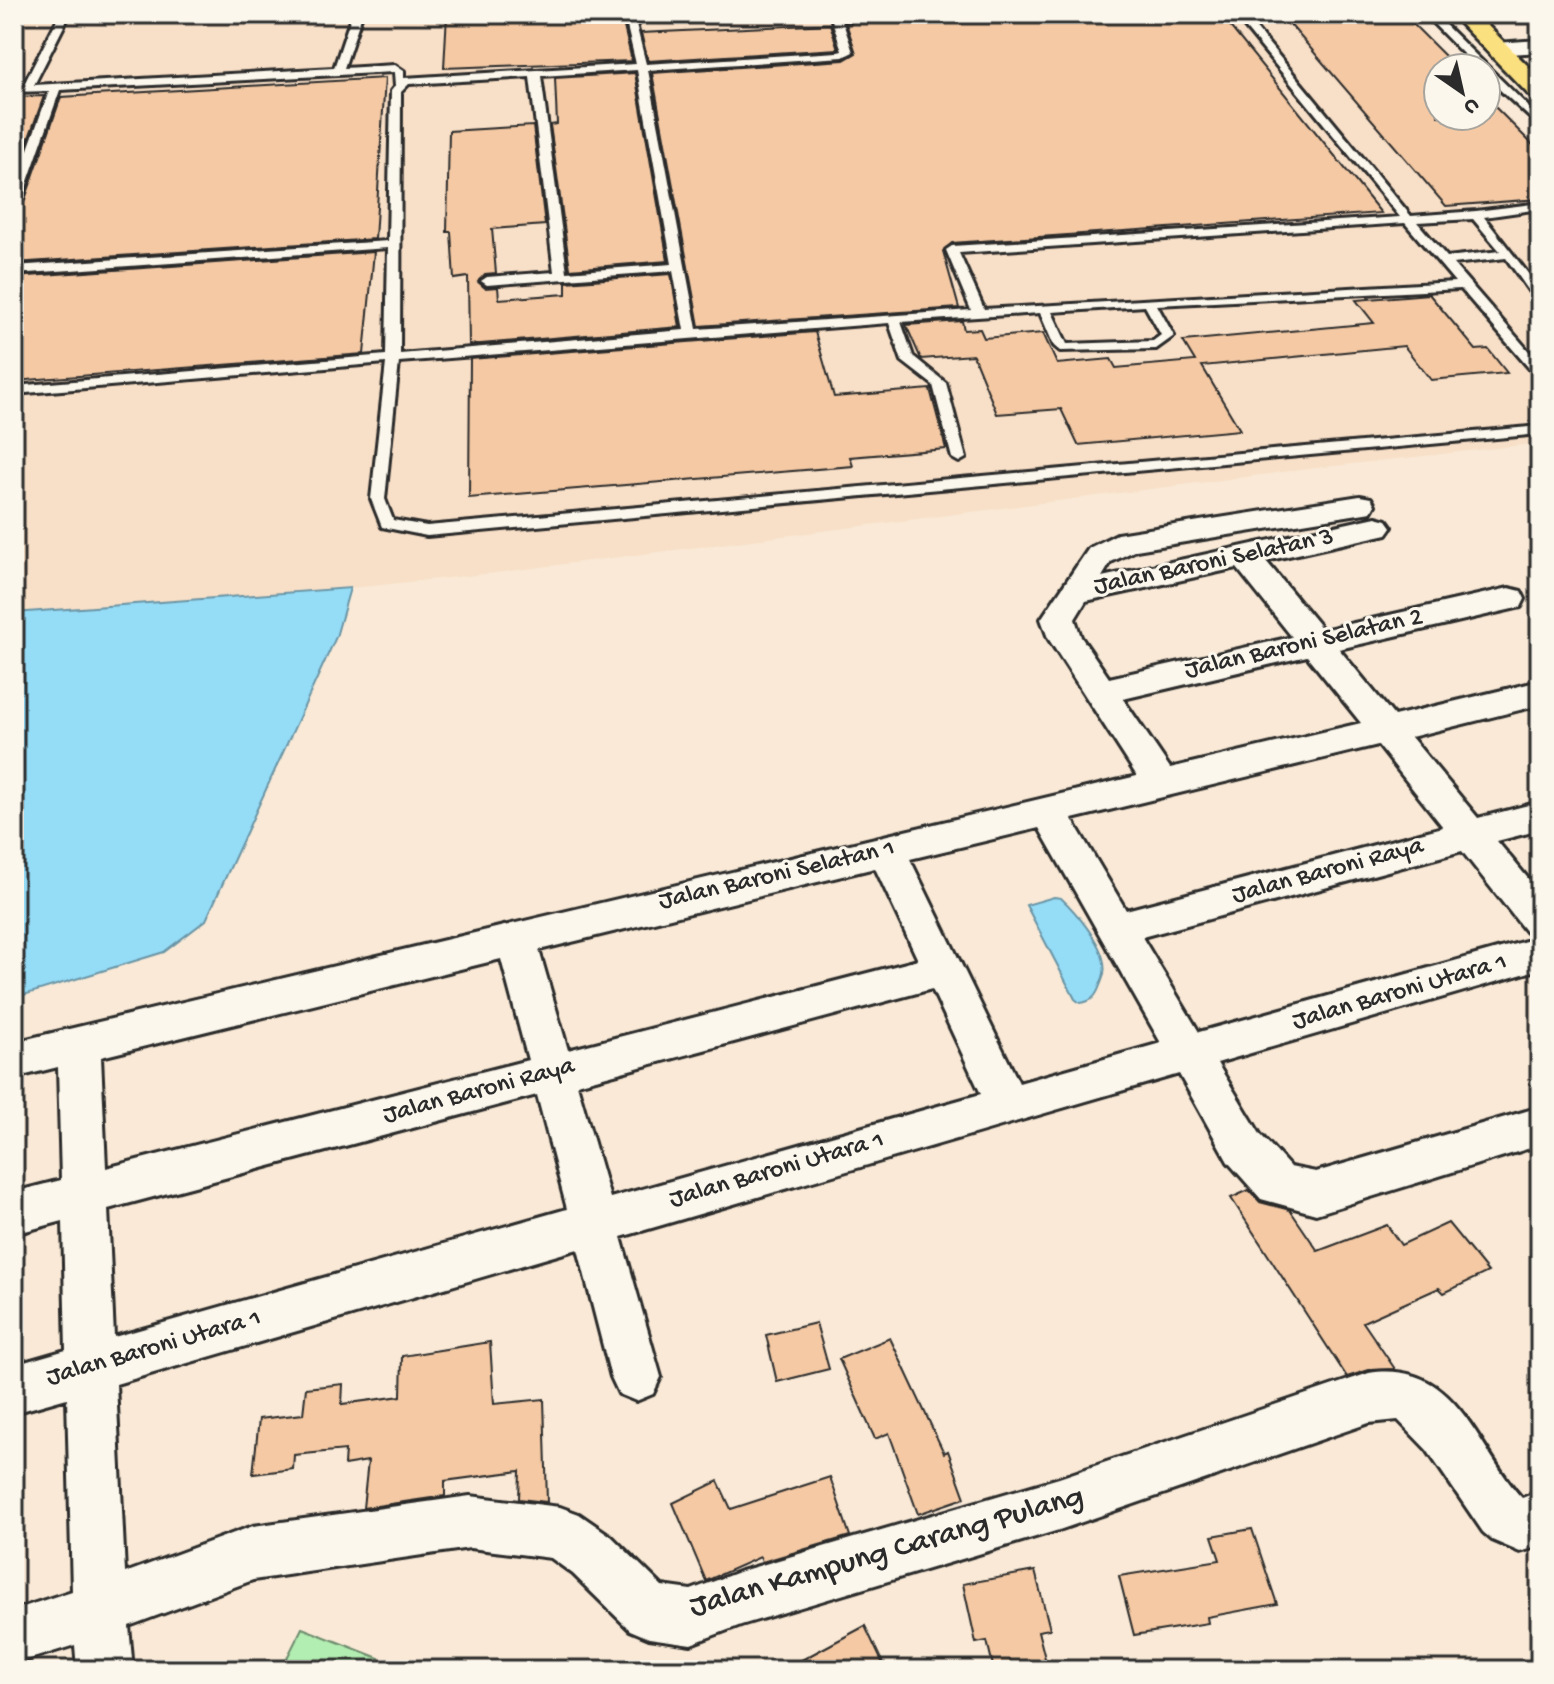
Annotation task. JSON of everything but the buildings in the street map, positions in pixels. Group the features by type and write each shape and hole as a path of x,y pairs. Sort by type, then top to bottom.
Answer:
{"main road":[{"path":"1463,14 1484,52"},
{"path":"1502,70 1540,92"}],"street":[{"path":"1502,58 1540,46"},
{"name":"Jalan Baroni Selatan 3","path":"1368,516 1245,556 1075,593 1100,555 1128,541 1368,516"},
{"path":"1245,556 1540,921"},
{"path":"1075,593 1058,619 1065,638 1161,784"},
{"name":"Jalan Baroni Selatan 2","path":"1100,692 1509,599"},
{"name":"Jalan Baroni Selatan 1","path":"14,1060 1540,693"},
{"path":"1048,811 1252,1157 1277,1185 1316,1193 1540,1126"},
{"name":"Jalan Baroni Raya","path":"1116,928 1540,816"},
{"path":"886,850 1008,1105"},
{"path":"516,938 636,1377"},
{"name":"Jalan Baroni Utara 1","path":"14,1389 1540,953"},
{"name":"Jalan Baroni Raya","path":"14,1213 943,970"},
{"path":"79,1045 100,1610 105,1670"},
{"name":"Jalan Kampung Carang Pulang","path":"100,1610 253,1553 470,1522 560,1533 592,1555 649,1611 691,1617 741,1598 1059,1504 1369,1398 1395,1394 1410,1398 1432,1414 1493,1503 1512,1525 1522,1527 1540,1517"},
{"path":"14,1637 100,1610"}],"lane":[{"path":"27,89 65,14"},
{"path":"338,71 357,14"},
{"path":"691,334 630,16 693,14"},
{"path":"1239,14 1333,131 1540,372"},
{"path":"1429,14 1476,52"},
{"path":"399,85 406,81 844,54 848,52 835,15 850,16"},
{"path":"14,89 395,68 399,71 396,91 393,358 378,499 387,524 427,531 1540,430"},
{"path":"535,73 561,276"},
{"path":"1502,78 1540,124"},
{"path":"14,204 56,87"},
{"path":"1316,132 1333,131"},
{"path":"979,313 949,250 1476,215 1540,206"},
{"path":"1476,215 1540,298"},
{"path":"14,270 395,244"},
{"path":"1446,261 1509,254"},
{"path":"487,281 679,267"},
{"path":"14,390 894,319 1464,285"},
{"path":"1044,309 1061,346 1065,348 1156,345 1166,341 1168,336 1149,302"},
{"path":"894,319 907,358 939,383 959,458"}],"shaded area":[{"path":"14,14 1403,14 1441,52 1422,52 1422,132 1502,132 1502,112 1540,150 1540,443 1314,468 494,573 350,588 14,613"}],"green space":[{"path":"302,1628 379,1658 374,1670 281,1670"}],"water":[{"path":"350,588 336,637 206,920 164,952 14,998 14,613"},
{"path":"1061,898 1080,919 1102,955 1104,973 1096,994 1087,1002 1080,1003 1075,999 1026,905"}]}
